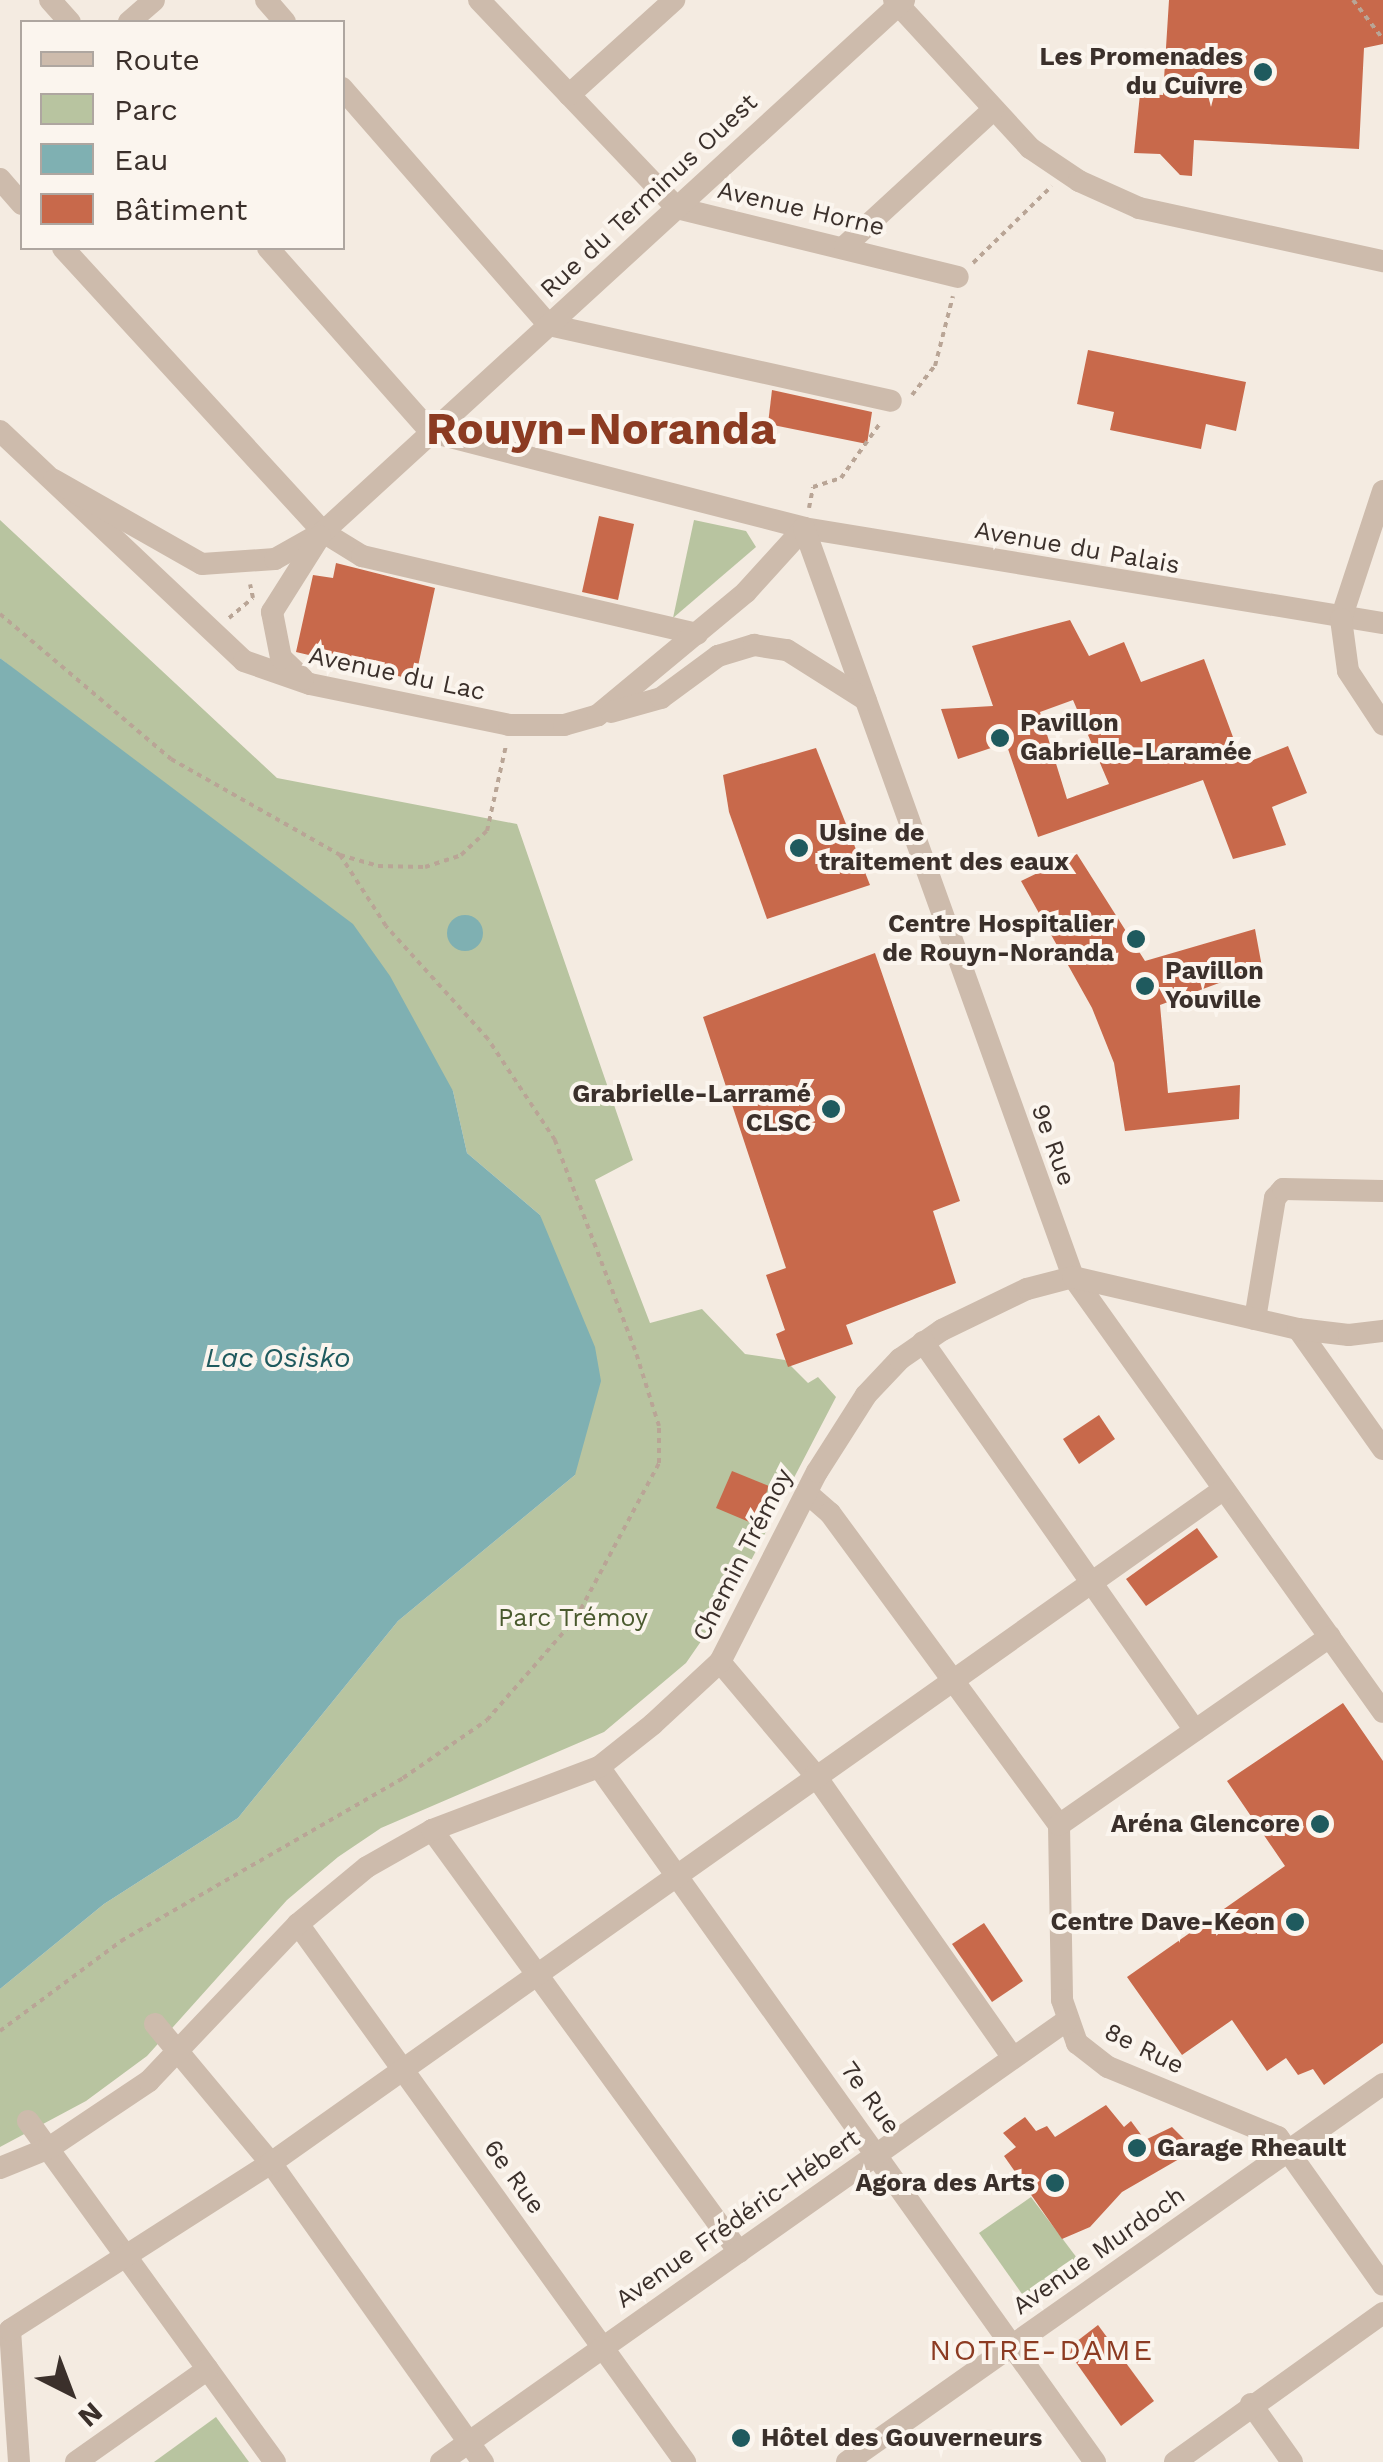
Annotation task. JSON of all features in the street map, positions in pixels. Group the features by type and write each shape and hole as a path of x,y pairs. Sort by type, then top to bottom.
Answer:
{"street":[{"path":"50,0 68,20"},
{"path":"130,20 154,0"},
{"path":"266,0 283,20"},
{"path":"479,0 676,208"},
{"path":"569,94 674,0"},
{"path":"899,2 993,110 1080,182 1139,208 1383,261"},
{"name":"Rue du Terminus Ouest","path":"323,532 899,2"},
{"path":"345,91 548,326 891,401"},
{"path":"845,246 993,110"},
{"path":"0,179 20,202"},
{"name":"Avenue Horne","path":"676,208 845,246 958,277"},
{"path":"65,250 323,532 362,556 697,634"},
{"path":"270,250 432,432"},
{"name":"Avenue du Lac","path":"0,430 209,635 261,671 509,726 538,728 598,715 697,634 804,528"},
{"name":"Avenue du Palais","path":"432,432 804,528 1341,619"},
{"path":"54,480 188,560 246,565 275,559 323,532"},
{"path":"1383,492 1341,619 1348,671 1383,724"},
{"name":"9e Rue","path":"804,528 1074,1277 1381,1705"},
{"path":"310,684 281,658 272,612 323,532"},
{"path":"1341,619 1383,624"},
{"path":"1341,619 1367,624 1383,638"},
{"path":"598,715 661,698 718,656 754,646 800,656 866,700"},
{"path":"1256,1319 1276,1198 1283,1189 1383,1190"},
{"name":"Chemin Trémoy","path":"0,2168 49,2148 181,2052 298,1924 367,1866 432,1830 599,1767 720,1662 808,1494 866,1395 922,1342 1026,1289 1074,1277 1298,1329 1349,1336 1383,1331"},
{"path":"1298,1329 1383,1449"},
{"path":"922,1342 1195,1730"},
{"path":"18,2462 10,2330 271,2164 675,1874 1224,1489"},
{"path":"808,1494 830,1512 1059,1824 1066,2021"},
{"path":"1059,1824 1330,1637"},
{"path":"720,1662 815,1775 1013,2058"},
{"name":"7e Rue","path":"599,1767 1095,2462"},
{"path":"432,1830 541,1972 739,2252"},
{"name":"6e Rue","path":"298,1924 685,2462"},
{"name":"Avenue Frédéric-Hébert","path":"441,2462 476,2452 603,2348 1066,2021"},
{"name":"8e Rue","path":"1066,2021 1076,2044 1096,2060 1267,2132 1288,2151 1383,2285"},
{"path":"155,2024 271,2164 476,2452"},
{"name":"Avenue Murdoch","path":"847,2462 1383,2084"},
{"path":"28,2121 130,2255 275,2462"},
{"path":"1175,2462 1383,2312"},
{"path":"76,2462 208,2369"},
{"path":"1251,2404 1292,2462"}],"path":[{"path":"1353,0 1383,40"},
{"path":"804,528 813,487 840,478 868,448 891,401"},
{"path":"209,635 253,598 246,565"},
{"path":"0,614 171,759 340,855 378,866 426,867 461,855 487,832 497,810 509,726"},
{"path":"0,2031 121,1941 392,1784 487,1720 576,1618 658,1463 658,1426 635,1350 555,1140 488,1038 386,926 340,855"}],"green space":[{"name":"Parc Trémoy","path":"0,520 277,778 517,824 633,1160 595,1180 650,1323 702,1309 745,1354 785,1360 808,1383 818,1377 836,1397 733,1595 686,1663 604,1732 381,1828 338,1857 287,1900 147,2056 86,2101 0,2147 0,1989 104,1904 238,1818 398,1621 575,1475 540,1215 467,1153 453,1091 93,733 0,658"},
{"path":"694,520 746,531 756,547 673,618"},
{"path":"1031,2197 1080,2262 1027,2301 979,2233"},
{"path":"216,2417 249,2462 154,2462"}],"water":[{"name":"Lac Osisko","path":"0,658 353,924 390,976 453,1091 467,1153 540,1215 595,1347 601,1381 575,1475 398,1621 238,1818 104,1904 0,1989"},
{"path":"465,915 478,920 483,933 478,946 465,951 452,946 447,933 452,920"}],"building":[{"name":"Les Promenades du Cuivre","path":"1169,0 1383,0 1383,44 1364,48 1359,149 1194,140 1192,176 1180,175 1160,154 1134,153 1140,94 1163,95"},
{"path":"1088,350 1246,382 1236,431 1206,424 1201,449 1110,430 1114,412 1077,404"},
{"path":"772,390 872,412 867,444 768,424"},
{"path":"599,516 634,524 618,600 582,592"},
{"path":"336,563 435,588 415,680 296,652 313,575 333,578"},
{"path":"1070,620 1089,656 1124,642 1141,682 1204,659 1243,764 1288,746 1307,793 1272,807 1286,845 1233,859 1203,780 1038,837 1006,743 958,759 941,709 993,706 972,646","holes":["1073,700 1109,784 1067,799 1040,712"]},
{"name":"Usine de traitement des eaux","path":"816,748 870,885 767,919 729,812 723,775"},
{"name":"Pavillon Youville","path":"1077,854 1145,961 1255,929 1262,967 1160,1005 1168,1093 1240,1085 1239,1119 1125,1131 1114,1063 1092,1008 1021,881"},
{"name":"Centre Hospitalier de Rouyn-Noranda","path":"875,953 960,1201 933,1211 956,1283 846,1325 853,1344 788,1367 776,1334 785,1330 766,1275 786,1268 703,1017"},
{"path":"1099,1415 1115,1439 1079,1464 1063,1439"},
{"path":"732,1471 769,1486 754,1524 716,1508"},
{"path":"1197,1528 1218,1557 1146,1606 1126,1579"},
{"name":"Centre Dave-Keon","path":"1343,1703 1383,1761 1383,2043 1324,2085 1313,2069 1298,2075 1286,2058 1267,2071 1232,2020 1182,2055 1127,1977 1285,1866 1227,1781"},
{"path":"984,1923 1023,1981 992,2002 952,1944"},
{"path":"1106,2105 1124,2127 1131,2121 1145,2140 1172,2127 1186,2141 1186,2155 1122,2192 1090,2227 1062,2239 1004,2156 1016,2147 1003,2133 1025,2117 1036,2131 1047,2126 1055,2137"},
{"path":"1098,2325 1154,2401 1121,2426 1070,2354 1072,2345"}],"place":[{"name":"Les Promenades du Cuivre","path":"1263,72"},
{"name":"Pavillon Gabrielle-Laramée","path":"1000,738"},
{"name":"Usine de traitement des eaux","path":"799,848"},
{"name":"Centre Hospitalier de Rouyn-Noranda","path":"1136,939"},
{"name":"Pavillon Youville","path":"1145,986"},
{"name":"Grabrielle-Larramé CLSC","path":"831,1109"},
{"name":"Aréna Glencore","path":"1320,1824"},
{"name":"Centre Dave-Keon","path":"1295,1922"},
{"name":"Garage Rheault","path":"1137,2148"},
{"name":"Agora des Arts","path":"1055,2183"},
{"name":"Hôtel des Gouverneurs","path":"741,2438"}],"district":[{"name":"Rouyn-Noranda","path":"601,429"},
{"name":"NOTRE-DAME","path":"1042,2350"}]}
